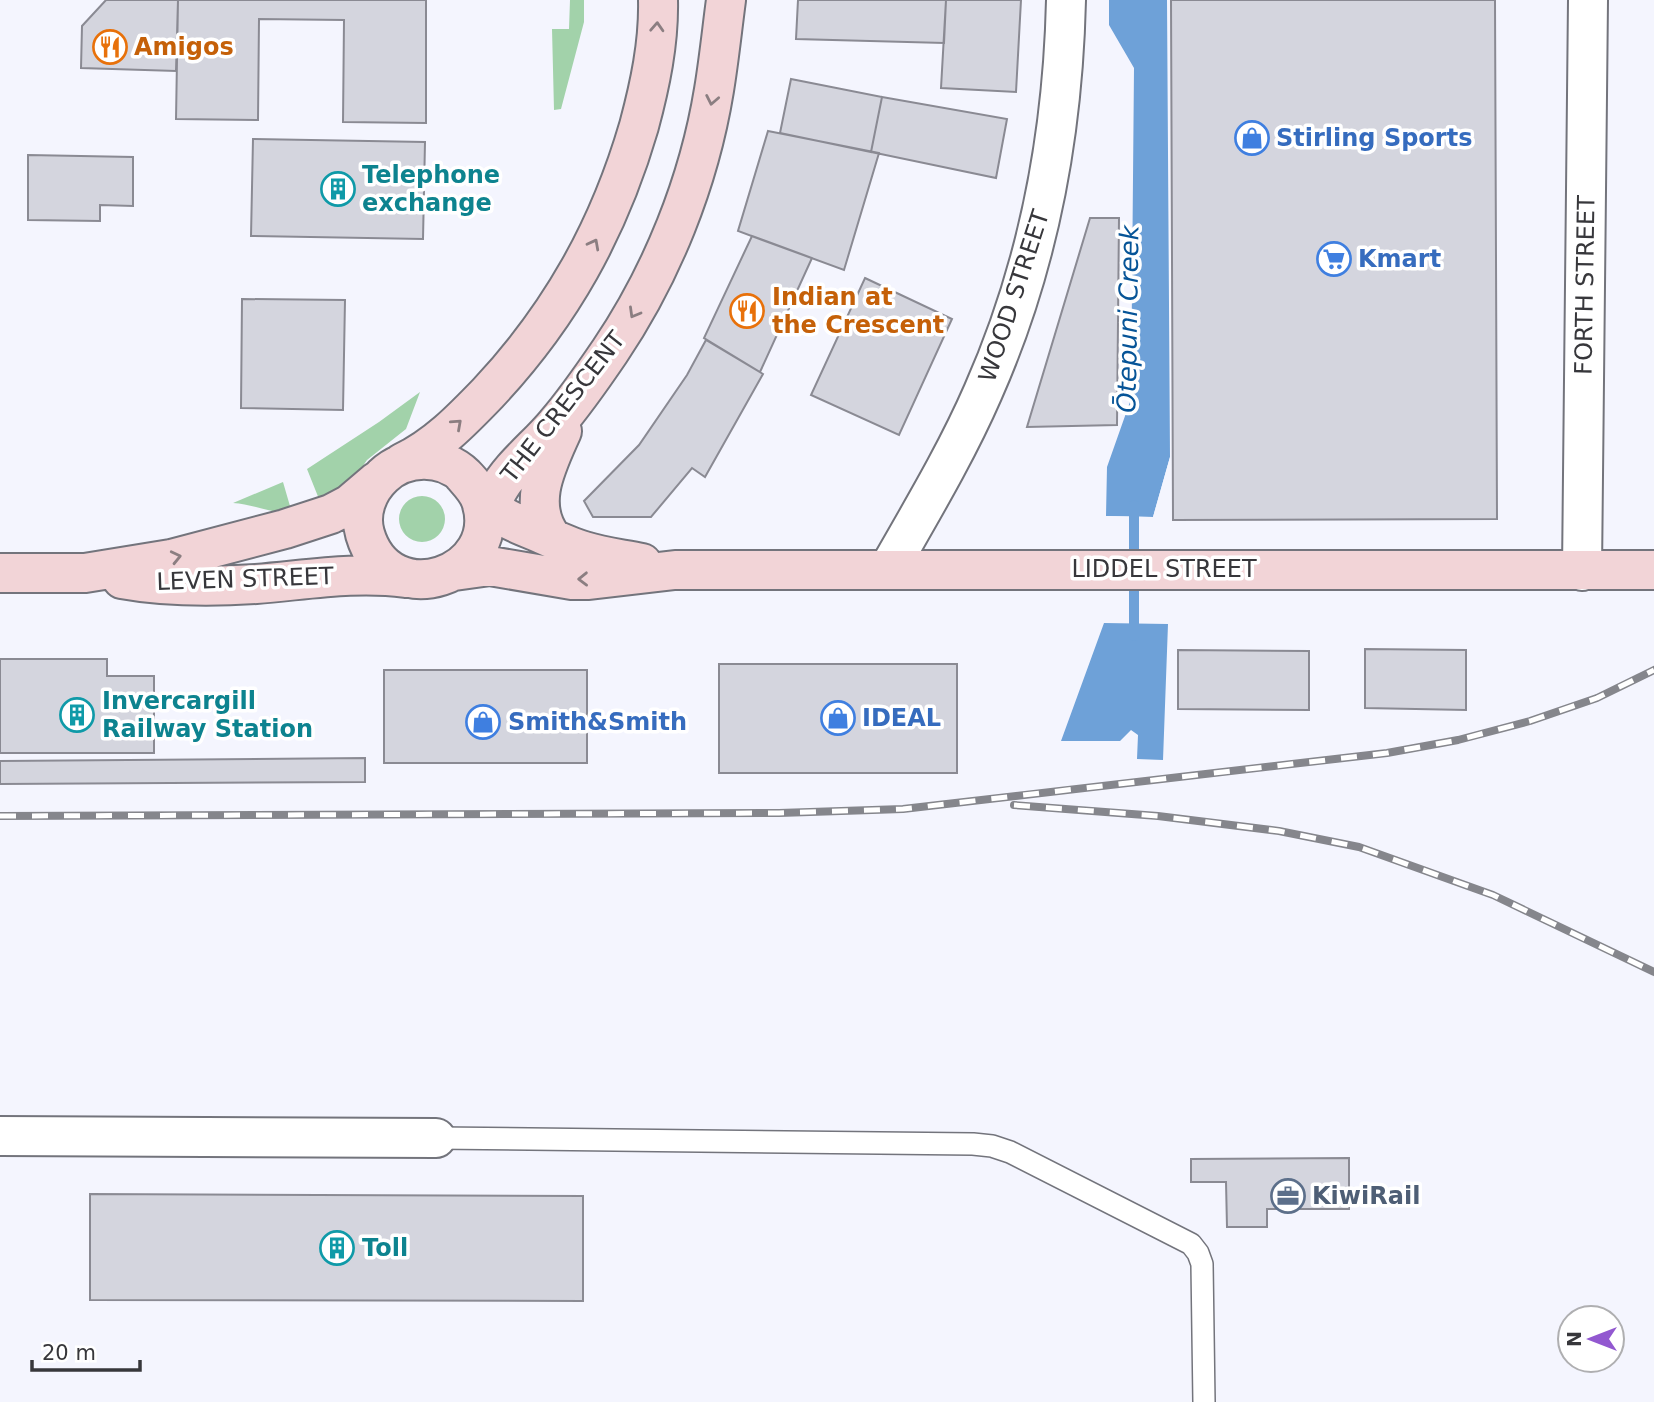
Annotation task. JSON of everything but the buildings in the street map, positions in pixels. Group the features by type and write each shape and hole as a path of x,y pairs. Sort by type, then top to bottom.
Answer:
{"street":[{"path":"389,472 417,460 434,460 463,475 474,488 481,501 483,519 486,520 471,555 454,571 439,578 407,578 391,571 378,560 369,545 364,528 364,511 369,494 389,472 430,448 465,417 525,351 573,283 598,237 626,169 643,111 654,56 658,0"},
{"name":"THE CRESCENT","path":"486,520 505,479 577,397 633,316 654,276 688,195 703,145 714,90 726,0"},
{"name":"WOOD STREET","path":"888,570 951,460 983,393 1007,335 1024,283 1055,146 1066,0"},
{"name":"FORTH STREET","path":"1582,571 1588,0"},
{"path":"552,538 541,519 540,487 577,397"},
{"name":"LEVEN STREET","path":"0,573 85,573 171,559 331,514 350,504 389,472"},
{"name":"LIDDEL STREET","path":"486,520 505,518 586,552 675,570"},
{"name":"LIDDEL STREET","path":"454,571 490,566 572,580 589,580 675,570 1654,570"},
{"name":"LEVEN STREET","path":"85,573 159,586 258,584 349,575 381,574 407,578"},
{"path":"0,1136 436,1138"}],"lane":[{"path":"436,1138 973,1144 1010,1152 1191,1244 1202,1264 1203,1402"}],"green space":[{"path":"570,0 584,0 584,22 561,109 554,110 552,29 569,29"},
{"path":"420,392 406,429 367,460 347,489 321,504 307,469"},
{"path":"283,482 292,513 233,503"},
{"path":"422,496 439,502 445,519 439,536 422,542 405,536 399,519 405,502"}],"water":[{"path":"1109,0 1167,0 1170,457 1153,517 1106,516 1107,467 1131,399 1134,68 1109,25"},
{"path":"1104,623 1168,624 1163,760 1137,759 1138,735 1131,730 1120,741 1061,741"}],"pier":[{"path":"1170,457 1170,470 1155,519 1105,519 1106,516 1153,517"}],"waterway":[{"name":"Ōtepuni Creek","path":"1134,505 1134,636"}],"railway":[{"path":"0,816 779,813 903,809 1387,753 1458,740 1530,721 1597,698 1654,670"},
{"path":"1014,805 1158,816 1279,831 1359,847 1493,895 1654,972"}],"place":[{"name":"Amigos","path":"110,47"},
{"name":"Stirling Sports","path":"1252,138"},
{"name":"Telephone exchange","path":"338,189"},
{"name":"Kmart","path":"1334,259"},
{"name":"Indian at the Crescent","path":"747,311"},
{"name":"Invercargill Railway Station","path":"77,715"},
{"name":"IDEAL","path":"838,718"},
{"name":"Smith&Smith","path":"483,722"},
{"name":"KiwiRail","path":"1288,1196"},
{"name":"Toll","path":"337,1248"}]}
